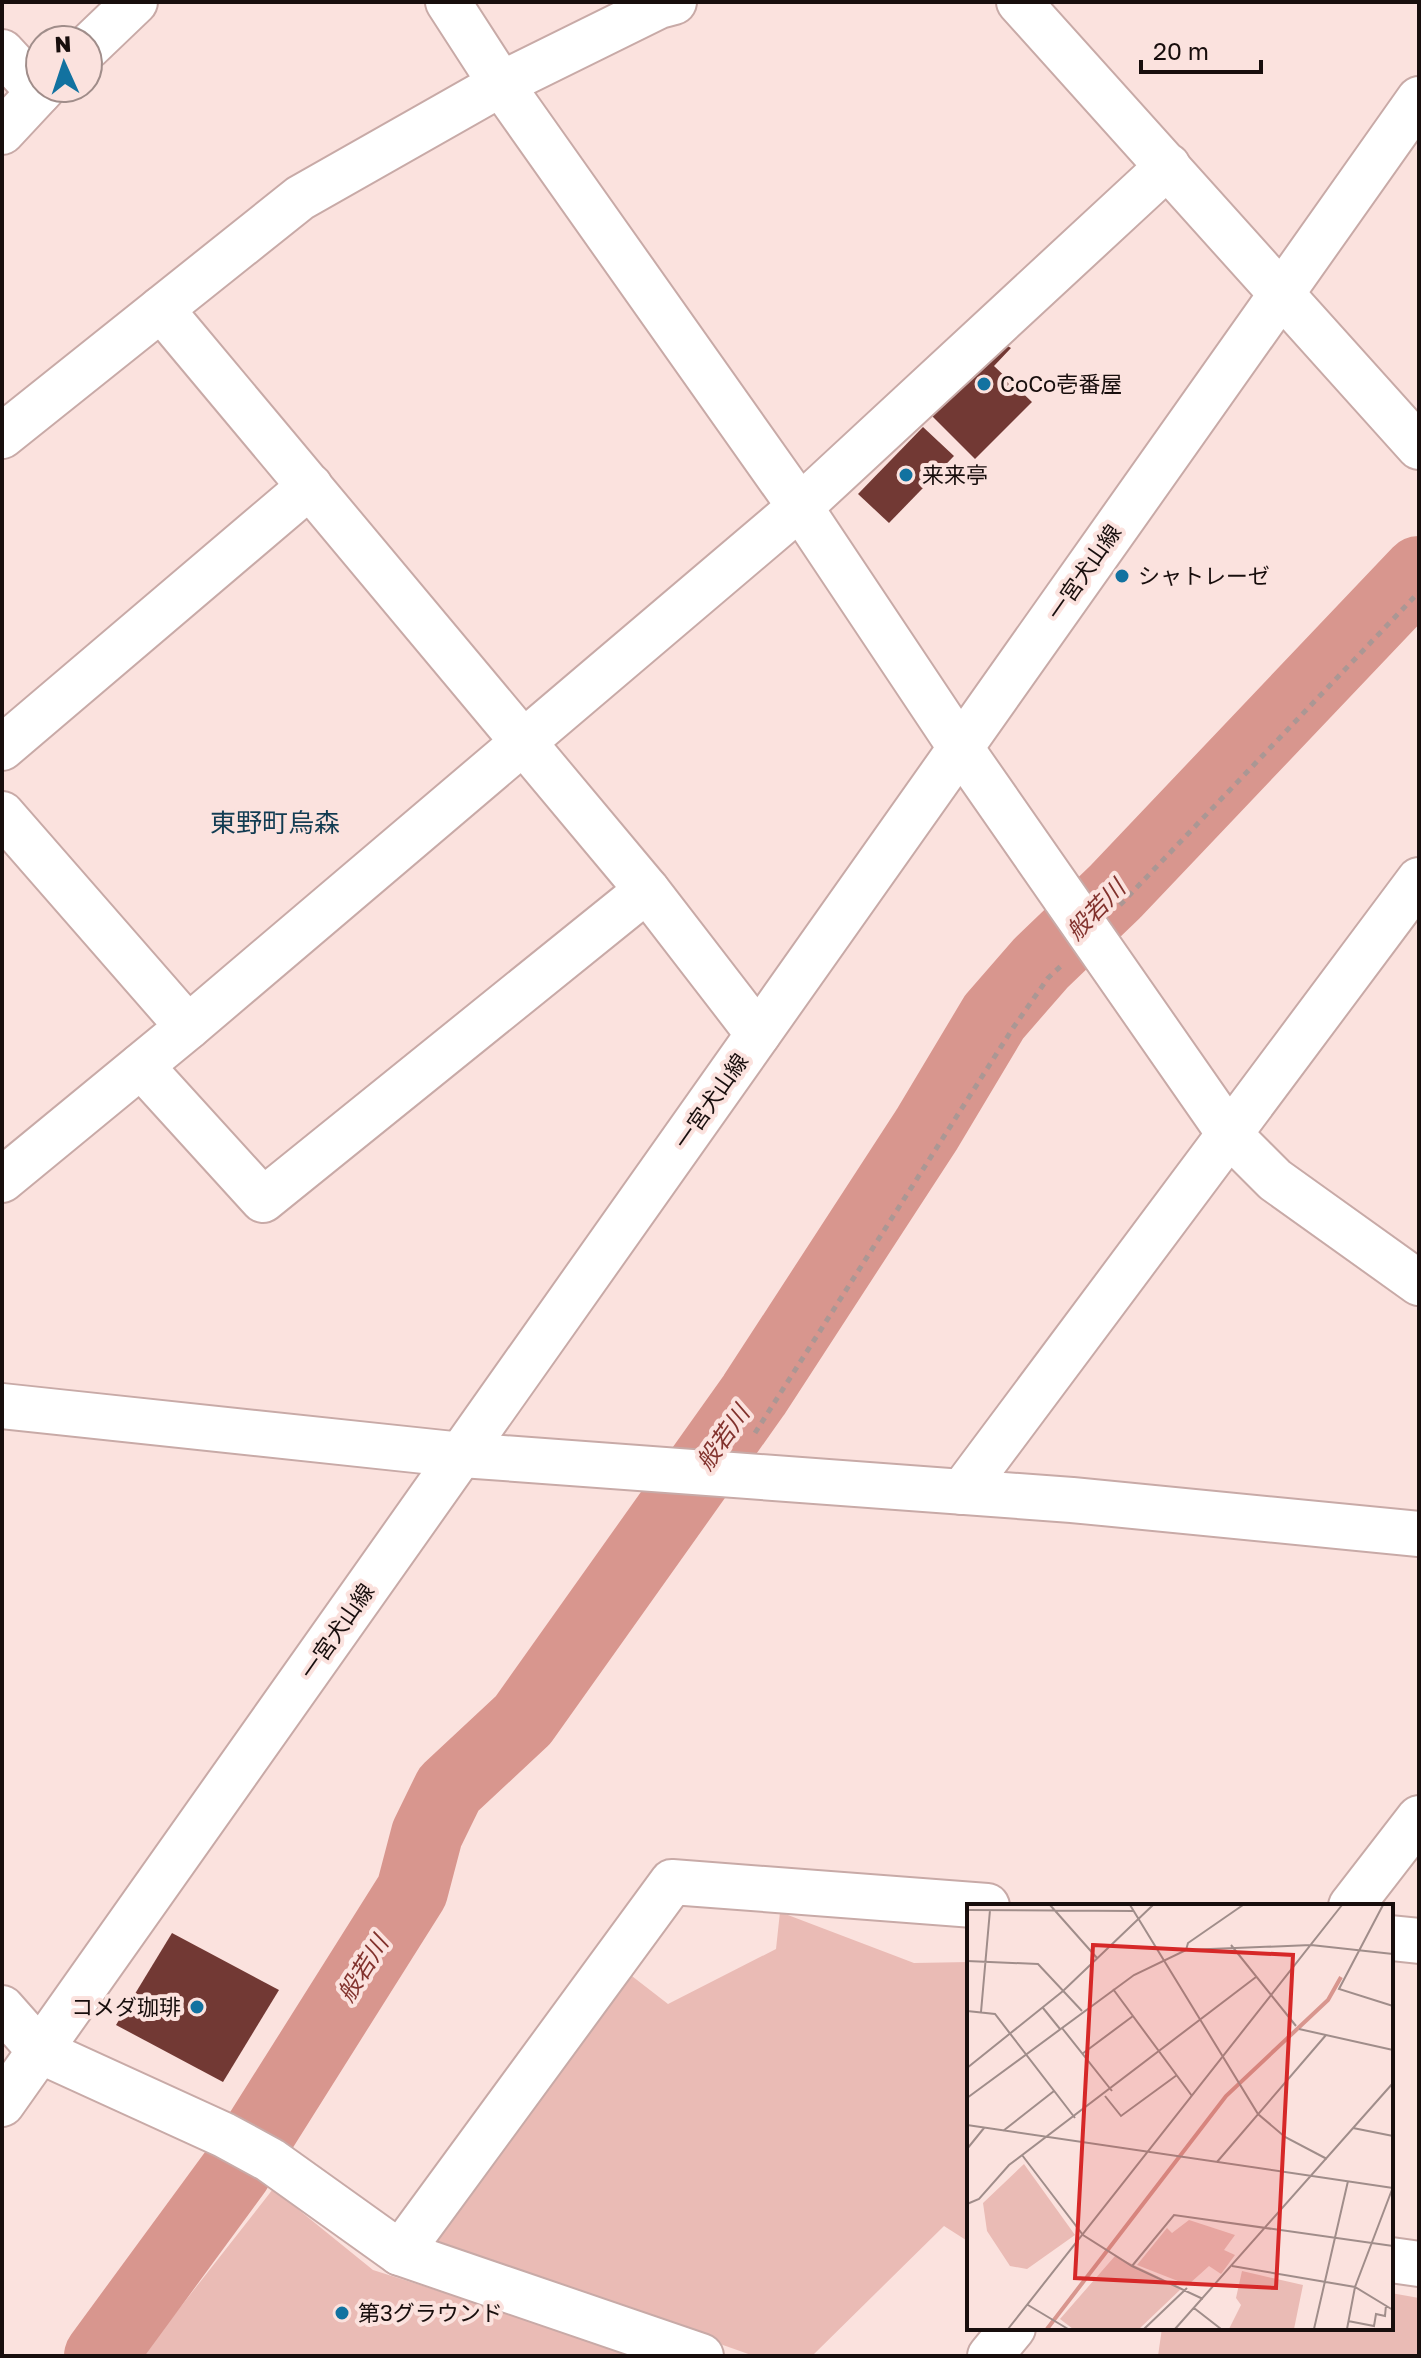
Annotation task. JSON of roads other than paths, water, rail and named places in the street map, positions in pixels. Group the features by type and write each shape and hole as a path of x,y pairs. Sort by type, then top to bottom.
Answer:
{"street":[{"path":"104,32 135,2"},
{"path":"448,2 501,84 800,507 960,747 1230,1135 1275,1180 1419,1283"},
{"path":"1019,2 1419,447"},
{"path":"2,436 300,198 501,84 664,3"},
{"path":"2,52 24,73"},
{"name":"一宮犬山線","path":"2,2104 1419,99"},
{"path":"2,132 28,104"},
{"path":"2,1180 188,1027 800,507 1168,166"},
{"path":"161,309 647,890 758,1034"},
{"path":"2,748 310,486"},
{"path":"2,814 188,1027"},
{"path":"962,1492 1419,880"},
{"path":"141,1066 263,1200 647,890"},
{"path":"2,1406 462,1455 962,1492 1419,1534"},
{"path":"1353,1904 1419,1818"},
{"path":"400,2253 672,1882 967,1904"},
{"path":"1393,1938 1419,1941"},
{"path":"2,2008 40,2051 224,2135 270,2160 400,2253 701,2356"},
{"path":"1393,2260 1419,2264"},
{"path":"990,2356 1011,2330"}],"waterway":[{"name":"般若川","path":"100,2356 235,2172 412,1891 427,1834 449,1789 523,1720 754,1395 927,1129 994,1017 1041,963 1115,892 1419,572"}],"place":[{"name":"CoCo壱番屋","path":"984,384"},
{"name":"来来亭","path":"906,475"},
{"name":"シャトレーゼ","path":"1122,576"},
{"name":"コメダ珈琲","path":"197,2007"},
{"name":"第3グラウンド","path":"342,2313"}],"district":[{"name":"東野町烏森","path":"275,823"}]}
